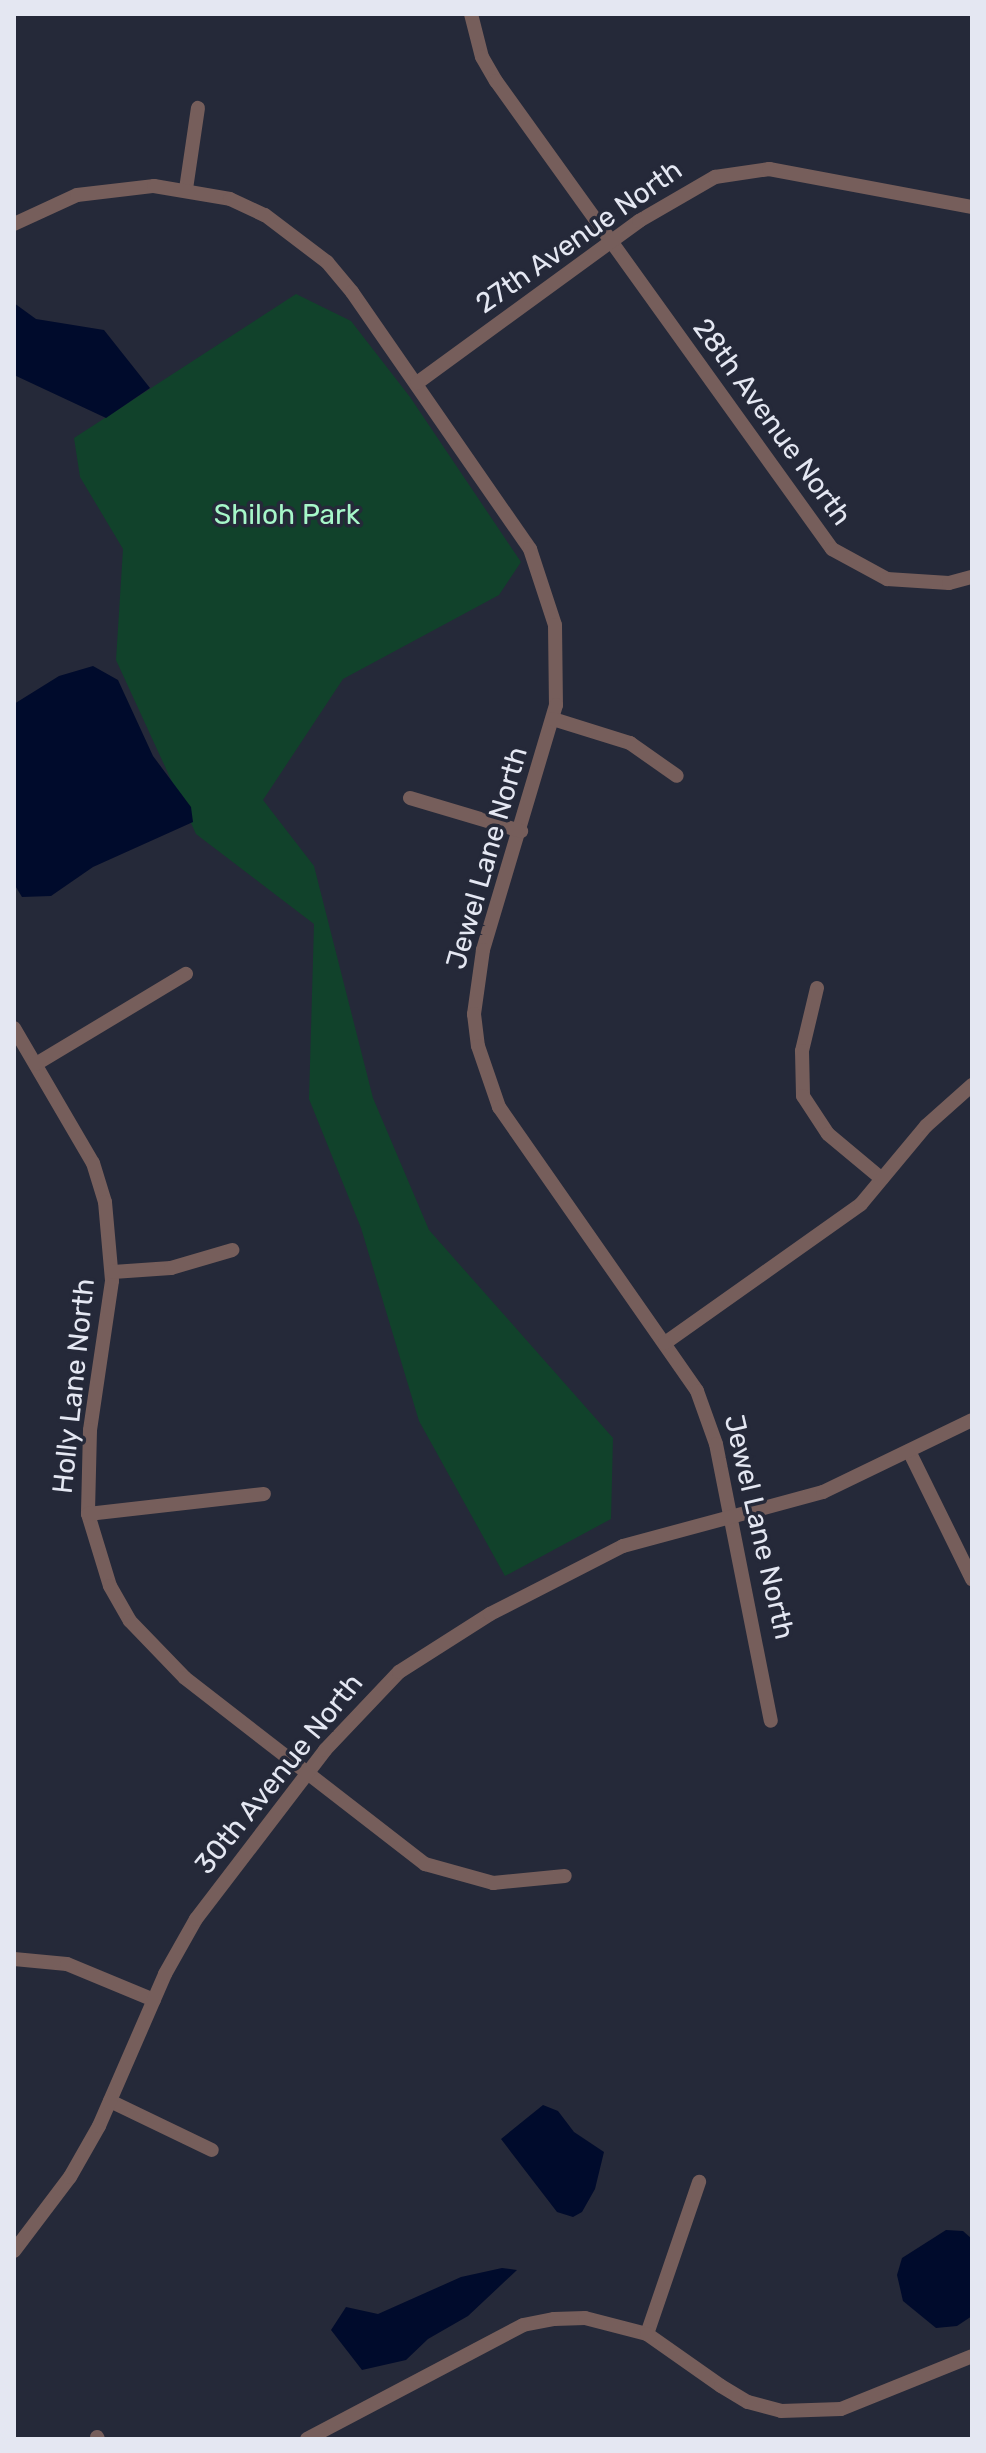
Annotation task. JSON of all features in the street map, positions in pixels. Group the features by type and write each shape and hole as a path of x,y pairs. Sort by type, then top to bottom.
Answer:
{"street":[{"name":"28th Avenue North","path":"471,14 482,57 496,81 832,549 887,579 949,583 972,577"},
{"path":"186,189 198,108"},
{"name":"27th Avenue North","path":"417,383 690,188 741,170 794,173 972,207"},
{"name":"Jewel Lane North","path":"14,224 77,195 115,187 186,189 230,199 298,237 352,292 510,514 541,574 555,625 559,665 553,719 476,982 478,1046 499,1107 665,1343 708,1417 732,1514 771,1721"},
{"path":"553,719 608,733 677,776"},
{"path":"410,798 521,831"},
{"path":"36,1064 186,974"},
{"path":"817,988 802,1051 803,1096 828,1134 882,1179"},
{"name":"Holly Lane North","path":"14,1028 93,1163 105,1202 113,1272 90,1430 88,1514 110,1586 138,1631 185,1678 425,1864 493,1883 565,1876"},
{"path":"665,1343 851,1212 926,1126 972,1085"},
{"path":"113,1272 171,1268 232,1250"},
{"name":"30th Avenue North","path":"14,2251 70,2177 110,2101 154,2000 214,1894 306,1774 361,1709 443,1640 623,1546 834,1488 972,1420"},
{"path":"909,1451 972,1579"},
{"path":"88,1514 264,1494"},
{"path":"14,1959 67,1964 154,2000"},
{"path":"110,2101 212,2150"},
{"path":"647,2334 699,2182"},
{"path":"307,2439 523,2325 585,2318 647,2334 748,2402 810,2413 841,2409 972,2356"}],"green space":[{"name":"Shiloh Park","path":"296,294 351,321 410,397 521,562 499,595 343,679 263,800 314,866 373,1098 429,1230 613,1438 611,1519 505,1576 419,1421 361,1228 309,1099 314,924 196,834 116,660 123,549 80,477 74,438"}],"water":[{"path":"14,303 36,319 104,330 150,388 106,418 14,375"},
{"path":"93,666 118,680 153,756 191,807 193,822 93,867 51,896 22,897 14,884 14,704 59,676"},
{"path":"543,2105 558,2111 574,2132 604,2152 595,2189 582,2212 573,2217 557,2212 501,2139"},
{"path":"946,2230 963,2231 972,2239 972,2316 957,2326 936,2328 903,2301 897,2275 902,2258"},
{"path":"502,2268 517,2270 468,2316 428,2339 406,2360 362,2370 331,2330 346,2307 378,2314 461,2277"}]}
